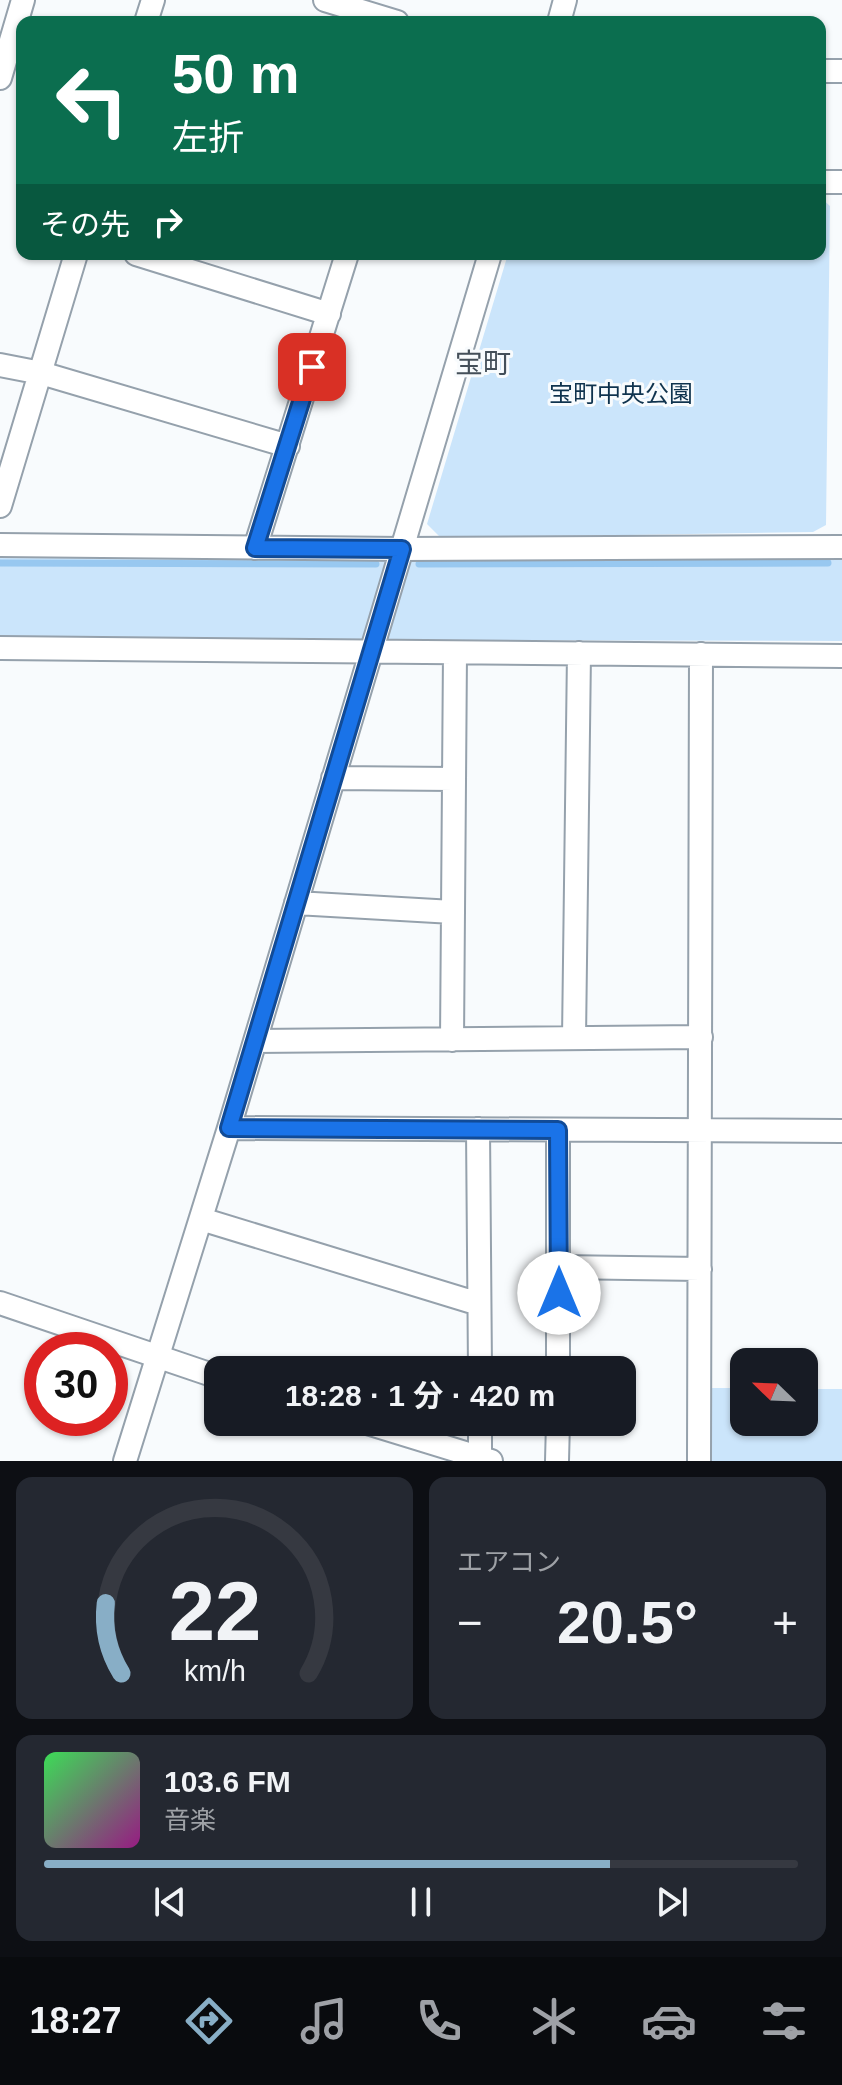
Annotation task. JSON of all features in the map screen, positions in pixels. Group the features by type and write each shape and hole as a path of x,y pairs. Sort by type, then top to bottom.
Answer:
{"street":[{"path":"325,0 377,16"},
{"path":"0,78 16,24"},
{"path":"0,506 74,260"},
{"path":"155,260 329,314"},
{"path":"255,548 345,260"},
{"path":"125,1461 229,1128 488,260"},
{"path":"0,365 41,373 288,446"},
{"path":"0,545 402,549 842,547"},
{"path":"0,648 372,649 455,653 842,656"},
{"path":"452,1040 455,653"},
{"path":"574,1038 579,653"},
{"path":"699,1461 701,654"},
{"path":"333,778 454,779"},
{"path":"296,903 453,912"},
{"path":"255,1041 701,1037"},
{"path":"229,1128 842,1131"},
{"path":"478,1129 480,1356"},
{"path":"558,1130 558,1356"},
{"path":"201,1219 479,1304"},
{"path":"559,1267 700,1269"},
{"path":"0,1303 204,1373"},
{"path":"410,1436 486,1459 482,1436"},
{"path":"557,1461 558,1436"}],"green space":[{"name":"宝町中央公園","path":"826,202 830,206 826,525 813,532 441,538 427,524 506,260 826,260"},
{"path":"0,556 842,559 842,641 0,639"},
{"path":"700,1388 730,1388 730,1436 818,1436 818,1389 842,1389 842,1461 699,1461"}],"waterway":[{"path":"0,563 376,564"},
{"path":"419,564 828,563"}],"district":[{"name":"宝町","path":"483,363"}],"route":[{"path":"312,367 255,548 402,549 229,1128 558,1130 559,1293"}]}
